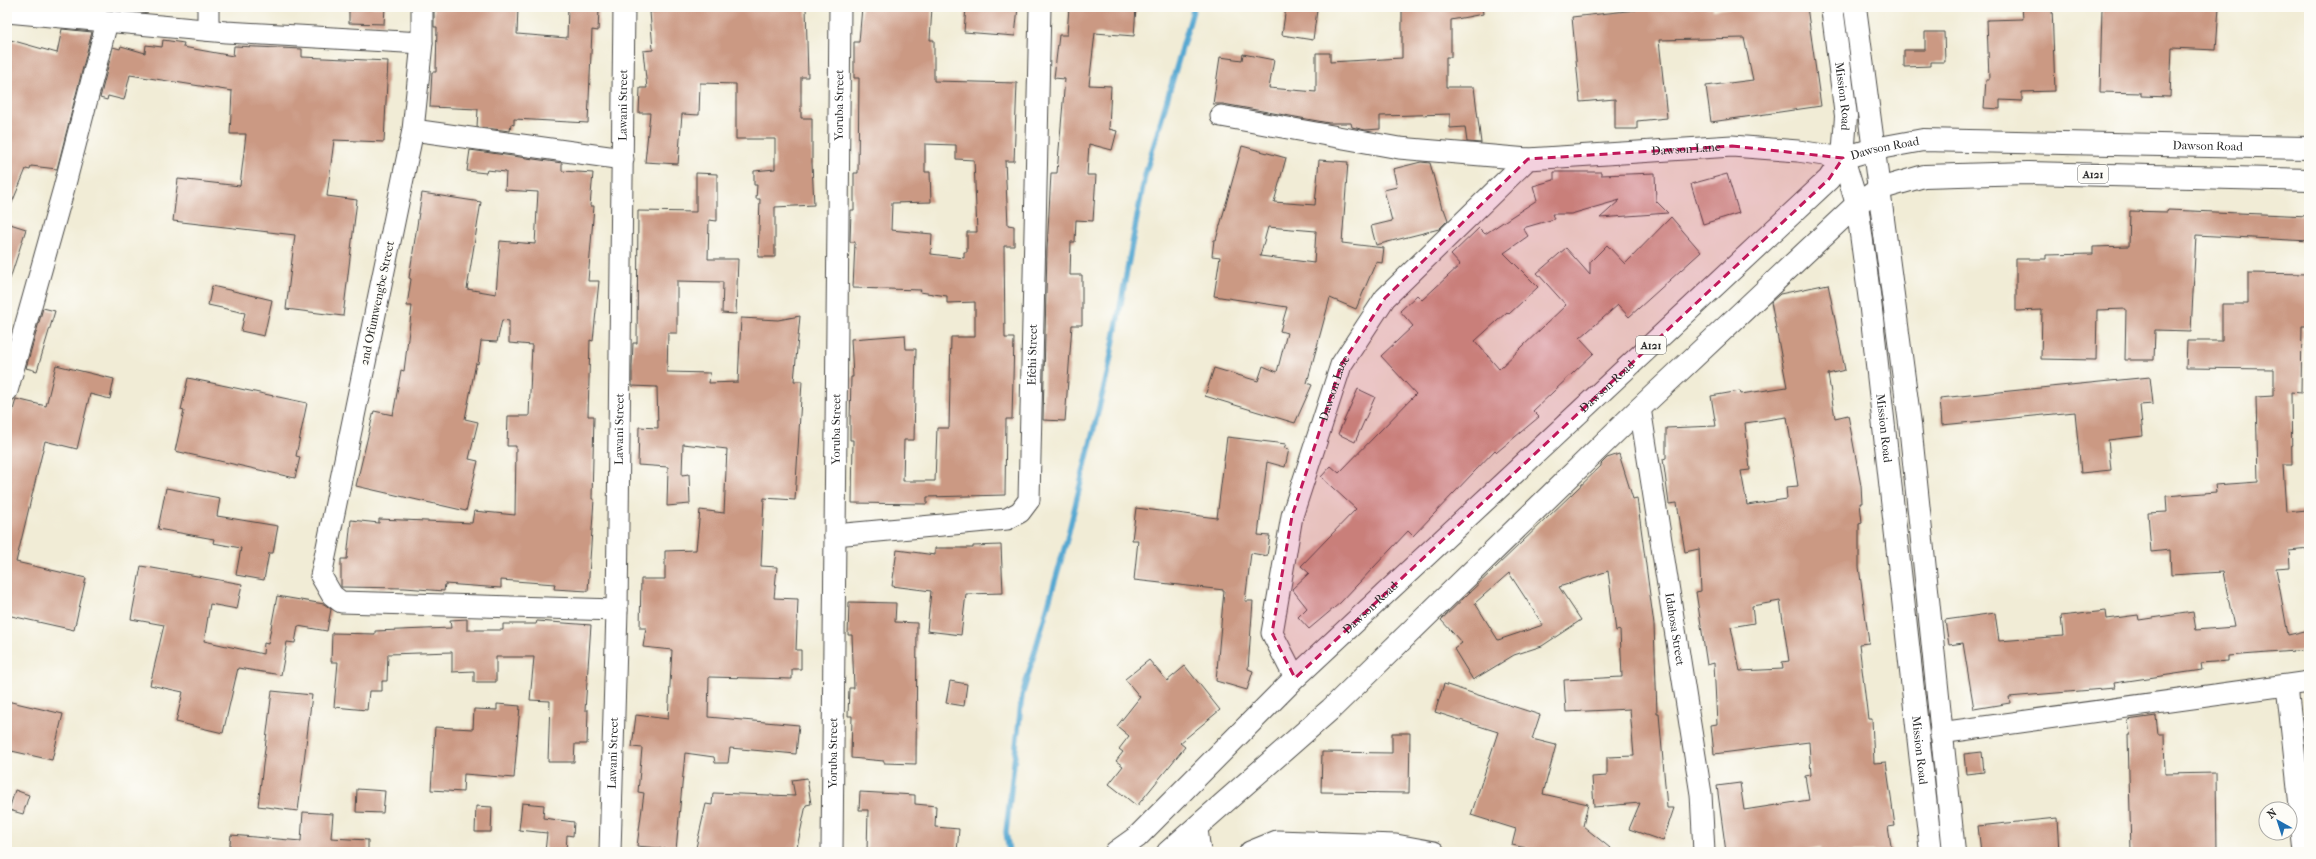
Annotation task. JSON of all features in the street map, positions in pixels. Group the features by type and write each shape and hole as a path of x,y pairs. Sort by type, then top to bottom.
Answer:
{"main road":[{"name":"Mission Road","path":"1832,7 1846,116 1843,158 1857,204 1870,301 1931,852"},
{"name":"Mission Road","path":"1855,7 1910,424 1940,733 1954,852"},
{"name":"Dawson Road","path":"1116,852 1137,837 1295,678 1829,179 1843,158 1874,149 1923,140 2309,148"},
{"name":"A121","path":"1168,852 1331,709 1640,408 1857,204 1879,189 1924,176 2028,173 2309,180"}],"street":[{"path":"208,7 208,30"},
{"name":"2nd Ofumwengbe Street","path":"422,7 422,43 413,130 321,576 332,595 341,602 617,610"},
{"name":"Lawani Street","path":"610,852 617,610 624,7"},
{"name":"Yoruba Street","path":"832,852 840,7"},
{"name":"Efehi Street","path":"835,535 1007,519 1020,512 1029,500 1040,7"},
{"path":"13,11 107,22 208,30 422,43"},
{"path":"7,390 64,188 107,22"},
{"name":"Dawson Lane","path":"1221,116 1399,148 1528,159 1732,146 1798,151 1843,158"},
{"path":"413,130 623,159"},
{"name":"Dawson Lane","path":"1295,678 1272,633 1292,516 1341,365 1385,298 1528,159"},
{"name":"Idahosa Street","path":"1640,408 1700,794 1704,852"},
{"path":"1940,733 2309,682"},
{"path":"2287,686 2305,852"},
{"path":"1197,828 1200,852"},
{"path":"1250,852 1277,841 1396,845 1434,852"}],"highlighted area":[{"path":"1732,146 1843,158 1829,179 1295,678 1272,633 1292,516 1341,365 1385,298 1528,159"}],"building":[{"path":"349,7 385,7 384,24 349,23"},
{"path":"434,7 518,7 517,34 567,38 568,7 599,9 598,31 592,30 588,123 514,119 514,125 511,124 510,131 477,127 478,109 430,107 432,72 436,72 437,27 434,27"},
{"path":"714,7 806,7 808,77 801,77 801,118 812,118 814,205 775,207 775,257 758,257 760,199 756,199 757,185 754,185 754,171 775,169 775,139 736,139 736,84 700,83 699,115 682,114 678,164 645,162 650,113 639,113 640,88 647,88 643,51 653,50 650,12"},
{"path":"862,7 932,7 930,40 934,40 934,81 1017,83 1014,161 1005,161 1008,225 1014,226 1014,246 1004,246 1005,338 1014,338 1012,419 1006,419 1005,495 927,497 927,504 852,503 853,440 850,440 850,420 851,377 853,377 851,339 905,335 906,349 916,349 914,440 904,440 903,481 935,481 937,428 949,428 951,337 975,337 975,302 947,303 947,296 920,292 921,290 853,288 855,242 850,242 851,210 854,210 854,173 858,173 859,78 854,78 854,42 859,42","holes":["925,144 956,145 956,159 974,160 977,232 967,232 967,252 964,252 964,258 931,254 932,234 891,230 892,203 931,202 930,172 925,172"]},
{"path":"966,7 1018,7 1015,36 964,32"},
{"path":"1069,7 1136,7 1134,36 1095,33 1089,85 1111,86 1109,129 1117,131 1112,150 1089,144 1087,175 1096,175 1093,221 1076,220 1075,242 1071,242 1070,275 1082,275 1082,325 1072,325 1065,421 1043,420 1047,250 1051,173 1057,173 1065,79 1054,78 1059,35 1067,35"},
{"path":"1286,7 1317,10 1313,40 1282,35"},
{"path":"1402,7 1482,7 1483,14 1451,20 1451,57 1446,57 1446,87 1474,87 1481,143 1467,142 1465,127 1450,128 1450,114 1380,116 1380,129 1365,130 1352,127 1351,123 1329,123 1223,104 1213,104 1220,57 1242,60 1243,54 1274,60 1269,88 1316,92 1316,53 1330,53 1330,62 1402,58"},
{"path":"1636,7 1713,7 1713,10 1736,7 1807,7 1821,106 1711,122 1706,86 1753,80 1744,38 1659,40 1667,118 1637,121 1637,129 1615,129 1615,99 1580,102 1572,17 1636,10"},
{"path":"2022,7 2052,7 2055,91 2022,92 2022,101 2000,100 2000,109 1984,108 1986,80 1989,80 1987,20 2023,19"},
{"path":"2102,7 2219,7 2216,50 2172,48 2170,97 2141,96 2141,93 2100,92"},
{"path":"62,29 92,32 57,169 31,166 30,170 26,169 7,215 7,39 57,53"},
{"path":"1925,32 1944,32 1945,62 1931,62 1931,66 1904,67 1904,50 1925,50"},
{"path":"163,40 184,43 183,47 233,56 234,46 302,49 302,57 388,61 384,142 334,140 327,196 357,200 343,316 286,309 295,235 173,221 178,179 240,186 246,134 230,134 232,91 130,75 124,100 108,96 107,100 100,98 113,47 120,49 121,46 145,53 146,45 162,47"},
{"path":"1242,146 1286,158 1274,202 1315,205 1319,160 1348,162 1342,243 1384,248 1382,263 1376,262 1356,309 1330,298 1307,383 1312,385 1295,423 1205,396 1214,368 1258,381 1263,366 1277,372 1287,333 1280,331 1287,307 1214,296 1220,257 1212,256 1214,240 1216,240","holes":["1268,227 1316,231 1314,263 1260,256"]},
{"path":"470,150 562,163 562,171 593,173 590,206 594,206 588,281 599,281 593,341 590,340 588,416 594,416 592,499 594,499 588,591 554,589 555,584 501,580 501,588 445,584 444,591 405,588 341,587 341,559 347,559 351,520 379,523 379,519 472,523 474,511 515,515 516,446 507,446 508,416 529,416 532,345 509,343 509,321 502,320 497,342 481,341 478,364 476,363 465,419 478,422 469,459 478,461 466,511 356,486 374,411 393,415 401,370 404,371 412,306 407,306 411,279 409,278 422,193 481,202 467,289 496,294 500,241 535,244 538,192 505,190 506,172 487,170 486,173 467,171"},
{"path":"1421,162 1430,163 1442,209 1444,209 1448,220 1439,229 1376,245 1371,226 1392,221 1384,190 1397,187 1393,169"},
{"path":"1554,172 1601,172 1601,175 1655,173 1656,201 1668,213 1600,218 1620,200 1571,214 1552,214 1554,219 1523,228 1528,236 1504,253 1538,287 1509,314 1507,312 1475,341 1499,369 1566,305 1537,273 1566,248 1590,275 1590,262 1607,245 1625,264 1671,217 1701,252 1629,317 1618,305 1580,338 1594,353 1533,411 1539,417 1497,452 1495,450 1413,536 1408,531 1340,603 1309,629 1298,617 1307,608 1292,589 1309,573 1301,566 1356,509 1321,477 1331,466 1339,473 1416,394 1381,356 1413,326 1400,311 1417,295 1422,300 1460,265 1451,255 1479,228 1485,234 1537,200 1533,186 1554,180"},
{"path":"696,173 717,174 717,221 709,220 708,259 738,259 736,314 722,313 723,282 677,281 677,333 668,333 667,372 710,373 709,383 738,382 741,318 778,320 800,316 794,381 802,381 795,500 764,498 761,566 777,567 774,598 798,599 796,650 801,650 801,669 792,669 792,679 709,677 708,717 799,725 796,754 730,748 728,763 715,763 714,757 685,753 676,850 637,846 644,793 638,792 642,748 632,747 636,715 668,719 672,650 643,647 646,628 640,628 641,579 665,579 665,551 696,550 700,510 724,513 727,449 683,444 682,475 689,474 690,504 667,506 668,467 638,465 639,427 658,428 657,387 632,386 632,367 633,343 637,343 638,211 696,212"},
{"path":"1727,174 1739,213 1703,224 1691,184"},
{"path":"2168,210 2309,216 2309,241 2196,235 2191,331 2155,330 2154,360 2125,360 2126,309 2097,310 2096,360 2041,359 2042,310 2016,311 2016,259 2046,259 2046,255 2093,254 2093,247 2129,246 2130,211 2167,212"},
{"path":"7,223 26,229 10,279 7,279"},
{"path":"2248,273 2309,274 2309,326 2302,326 2301,393 2291,392 2292,465 2283,465 2286,512 2307,510 2309,549 2289,551 2290,567 2276,568 2288,635 2309,630 2309,650 2228,656 2228,661 2201,663 2202,670 2114,683 2115,688 2009,697 2010,703 1974,709 1963,643 1949,645 1945,620 1995,613 1999,641 2063,636 2061,616 2106,611 2107,619 2138,615 2139,620 2193,612 2196,630 2234,627 2223,572 2171,575 2170,550 2151,552 2148,513 2167,512 2166,496 2216,492 2215,485 2258,482 2256,397 2274,396 2274,369 2186,368 2187,341 2222,341 2222,304 2248,304"},
{"path":"1828,284 1845,370 1828,374 1835,418 1848,415 1861,486 1862,503 1860,503 1862,523 1859,524 1859,567 1869,643 1859,644 1868,719 1872,719 1874,763 1886,762 1895,826 1888,827 1892,852 1821,852 1821,847 1797,852 1726,852 1717,786 1740,783 1744,810 1809,800 1805,776 1811,775 1809,742 1714,754 1711,725 1717,724 1714,663 1707,665 1696,592 1701,591 1699,549 1685,552 1677,503 1669,504 1663,459 1666,458 1666,428 1716,426 1711,396 1740,391 1741,394 1787,387 1771,302 1780,294","holes":["1787,417 1798,486 1786,487 1787,499 1747,505 1741,471 1750,470 1745,423","1780,601 1789,661 1782,662 1783,669 1740,671 1731,627 1754,623 1752,606"]},
{"path":"212,286 272,300 264,336 241,331 245,313 208,305"},
{"path":"43,308 55,311 37,371 26,368"},
{"path":"56,365 114,379 110,399 90,394 77,449 45,441 16,562 86,578 74,630 7,615 7,432 16,399 46,406"},
{"path":"2150,377 2153,404 2140,405 2143,436 2108,440 2111,470 2081,473 2075,412 1942,425 1940,398"},
{"path":"188,378 307,403 296,456 300,457 295,478 175,451 184,411 181,410"},
{"path":"1358,389 1375,397 1355,442 1338,434"},
{"path":"1227,437 1286,444 1284,448 1289,449 1285,467 1267,462 1258,535 1270,536 1267,556 1251,553 1245,601 1253,601 1248,669 1253,671 1247,690 1216,681 1224,590 1134,580 1138,540 1132,540 1136,508 1217,518"},
{"path":"1619,454 1633,499 1637,498 1654,625 1657,714 1659,714 1667,808 1674,808 1663,841 1629,829 1640,803 1594,807 1592,777 1607,776 1607,757 1634,756 1630,709 1566,712 1564,680 1622,677 1620,630 1616,631 1608,571 1559,587 1581,620 1542,646 1514,655 1473,680 1454,649 1462,643 1441,620 1601,466 1607,458","holes":["1509,573 1543,625 1498,640 1475,603"]},
{"path":"166,488 220,498 217,516 278,526 273,553 269,553 264,580 236,575 241,548 213,543 214,539 158,529"},
{"path":"1001,545 1003,593 966,594 961,635 927,631 931,591 892,586 897,550 935,555 935,548 973,548 973,546"},
{"path":"141,566 242,584 237,609 210,604 204,641 263,654 264,643 268,644 277,596 324,604 331,609 327,631 298,626 295,643 287,642 281,675 238,668 223,733 176,722 183,692 150,685 164,625 131,619"},
{"path":"849,602 896,603 895,622 917,623 916,764 884,763 884,761 851,758 852,716 848,716 849,688 854,688 852,635 848,635"},
{"path":"467,619 467,630 503,630 503,624 536,624 537,621 591,625 585,710 588,710 587,744 575,744 574,762 548,762 550,701 530,700 534,657 496,657 496,682 474,682 474,671 452,672 452,652 388,654 387,681 382,681 382,691 369,691 367,710 334,707 338,662 331,662 332,633 375,634 375,631 451,628 450,620"},
{"path":"1149,660 1167,681 1185,666 1220,710 1180,743 1185,747 1137,806 1109,784 1123,766 1116,761 1123,752 1119,749 1129,736 1117,726 1140,697 1125,679"},
{"path":"950,681 967,684 964,706 946,703"},
{"path":"1444,684 1540,715 1532,739 1556,745 1543,794 1588,804 1583,826 1615,852 1545,852 1512,845 1516,829 1471,815 1498,732 1435,712"},
{"path":"272,691 312,695 298,811 258,806"},
{"path":"7,701 63,714 52,760 7,750"},
{"path":"497,704 520,706 514,778 464,774 463,792 431,790 435,727 473,729 474,709 497,710"},
{"path":"2156,716 2158,734 2164,734 2165,774 2216,773 2217,852 2131,852 2128,735 2130,735 2128,720"},
{"path":"1392,733 1410,733 1409,793 1321,792 1322,752 1392,753"},
{"path":"1982,752 1984,772 1966,774 1964,754"},
{"path":"807,778 811,804 806,805 796,852 735,852 721,849 721,852 695,852 706,804 712,805 713,793 795,796 792,780"},
{"path":"357,789 385,791 383,813 356,812"},
{"path":"15,790 29,795 23,814 9,810"},
{"path":"860,792 915,795 915,804 936,806 935,827 959,829 957,852 867,852 868,810 859,810"},
{"path":"522,803 544,805 543,818 574,822 573,836 567,835 566,852 545,852 547,833 519,830"},
{"path":"476,806 492,807 491,832 475,832"},
{"path":"303,812 333,814 331,838 368,840 368,852 229,852 231,835 301,841"},
{"path":"2057,818 2059,852 1981,852 1978,826"}],"waterway":[{"path":"1009,852 1006,832 1022,696 1067,539 1108,371 1145,175 1194,7"}]}
